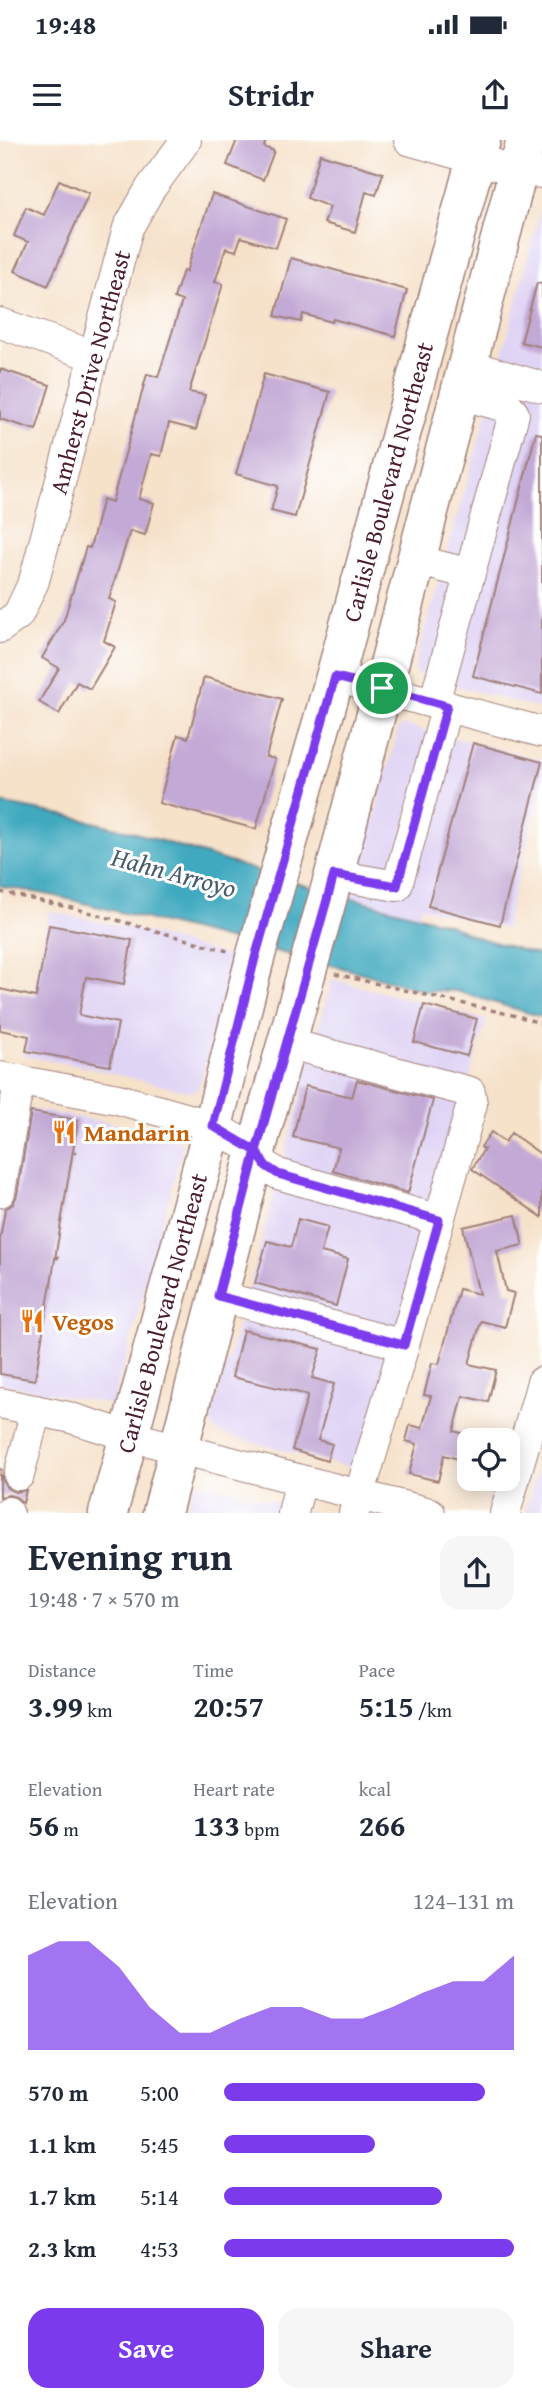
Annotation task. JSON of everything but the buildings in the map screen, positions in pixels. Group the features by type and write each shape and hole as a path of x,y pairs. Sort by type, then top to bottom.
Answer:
{"main road":[{"name":"Carlisle Boulevard Northeast","path":"108,1513 213,1126 257,951 335,677 478,149"},
{"name":"Carlisle Boulevard Northeast","path":"162,1513 463,380 532,169"},
{"path":"166,1298 170,1367 158,1413 179,1449"}],"street":[{"name":"Amherst Drive Northeast","path":"9,622 34,580 128,228 150,189 186,140"},
{"path":"411,140 478,149 532,169"},
{"path":"0,323 94,356"},
{"path":"463,380 542,387"},
{"path":"332,881 397,886 470,574 514,414 510,408 463,380"},
{"path":"416,560 470,574"},
{"path":"335,677 542,732"},
{"path":"286,1043 470,1092 472,1104 357,1504"},
{"path":"0,1192 15,1102 11,1079 118,1099 213,1126 256,1151 266,1166 278,1174 439,1220"},
{"path":"218,1296 404,1345"},
{"path":"505,1513 542,1382"},
{"path":"10,1472 18,1406 301,1480 357,1504 430,1513"},
{"path":"293,1513 301,1480"}],"shaded area":[{"path":"542,204 542,709 429,679 416,673 415,665 493,391"},
{"path":"404,725 542,760 542,783 505,929 421,907 418,916 352,898 399,727"},
{"path":"49,911 134,929 234,958 199,1087 194,1091 185,1091 81,1066 23,1056"},
{"path":"332,979 486,1020 359,1470 222,1434 214,1430 210,1419 247,1295"},
{"path":"19,1107 105,1122 181,1142 183,1146 113,1405 0,1384 0,1223"},
{"path":"542,1451 542,1513 525,1513"},
{"path":"199,1482 316,1513 185,1513 193,1486"}],"water":[{"name":"Hahn Arroyo","path":"0,803 133,832 303,885 448,924 473,936 542,956 542,1017 456,991 426,991 56,896 0,886"}],"tunnel":[{"path":"0,1474 1,1470"}],"place":[{"name":"Mandarin","path":"64,1132"},
{"name":"Vegos","path":"32,1321"}],"route":[{"path":"382,688 335,677 255,958 213,1126 256,1151 218,1296 404,1345 439,1220 278,1174 266,1166 256,1151 334,875 397,886 447,706 382,688"}]}
